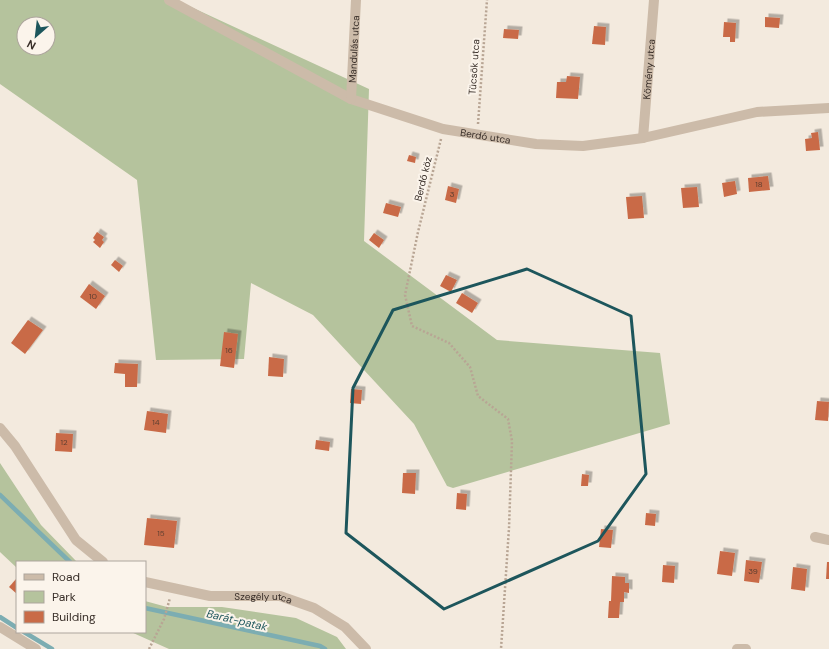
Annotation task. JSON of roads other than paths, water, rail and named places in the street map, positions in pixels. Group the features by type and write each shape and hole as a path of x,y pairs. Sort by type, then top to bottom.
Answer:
{"street":[{"name":"Berdó utca","path":"169,0 351,99 443,129 536,144 583,146 643,138 757,112 829,108"},
{"name":"Mandulás utca","path":"351,99 356,0"},
{"name":"Kömény utca","path":"643,138 654,0"},
{"path":"0,428 16,446 76,540 102,561"},
{"path":"815,536 829,540"},
{"name":"Szegély utca","path":"146,582 210,596 280,596 314,608 345,627 366,649"},
{"path":"0,627 36,649"},
{"path":"737,649 746,649"}],"waterway":[{"name":"Barát-patak","path":"0,495 69,561"},
{"name":"Barát-patak","path":"146,608 320,646 325,649"},
{"path":"0,617 16,627"},
{"path":"26,633 52,649"}]}
